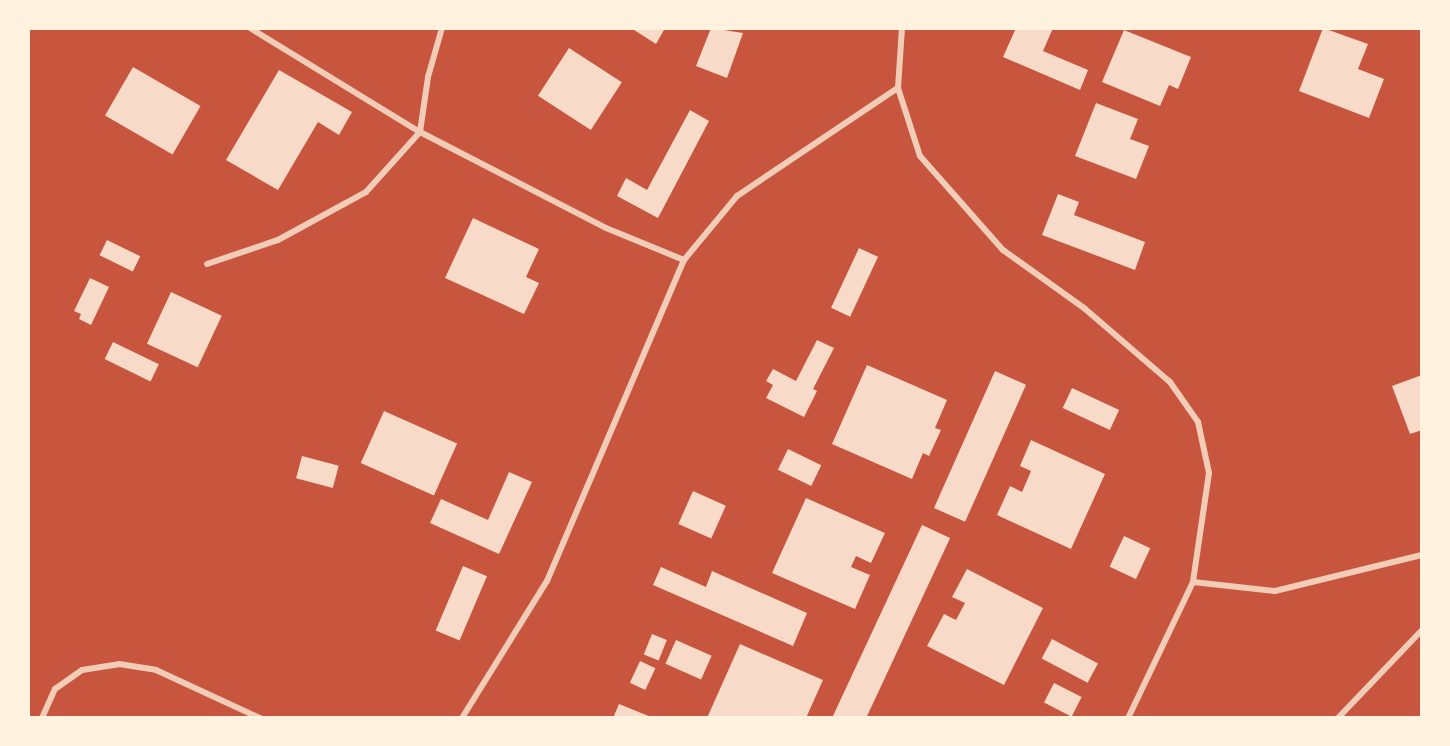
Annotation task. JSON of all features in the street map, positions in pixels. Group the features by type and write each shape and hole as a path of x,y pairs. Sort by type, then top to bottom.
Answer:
{"street":[{"path":"250,28 420,132 606,228 684,260"},
{"path":"207,264 278,240 366,192 420,132 428,77 442,28"},
{"path":"902,28 898,88 920,156 966,211 1003,250 1084,308 1170,382 1198,422 1209,473 1193,582 1128,717"},
{"path":"462,717 548,581 684,260 736,196 898,88"},
{"path":"1193,582 1275,591 1422,555"},
{"path":"1338,717 1422,630"},
{"path":"42,717 55,689 82,670 119,664 156,670 260,717"}],"building":[{"path":"631,28 665,28 656,44"},
{"path":"711,28 743,33 727,78 696,66"},
{"path":"1016,28 1053,28 1043,51 1088,70 1080,90 1003,57"},
{"path":"1323,28 1368,44 1358,69 1384,79 1369,118 1299,91"},
{"path":"1124,30 1191,57 1178,89 1169,85 1160,106 1102,82"},
{"path":"569,48 622,82 591,130 538,96"},
{"path":"133,67 201,106 173,154 105,115"},
{"path":"279,70 352,112 339,135 318,122 278,190 226,160"},
{"path":"1096,103 1138,119 1130,139 1149,146 1136,179 1075,156"},
{"path":"690,110 709,121 658,218 617,196 626,178 647,190"},
{"path":"1058,194 1079,202 1074,215 1145,242 1135,270 1042,235"},
{"path":"473,218 539,249 526,277 539,283 524,314 445,278"},
{"path":"107,240 140,256 133,271 100,255"},
{"path":"859,248 878,257 850,317 831,308"},
{"path":"90,278 109,287 91,325 79,319 81,314 74,311"},
{"path":"171,292 222,316 198,367 147,344"},
{"path":"817,340 834,348 813,389 817,391 804,417 766,398 773,385 766,381 773,369 796,381"},
{"path":"113,342 159,364 151,381 105,359"},
{"path":"867,365 947,400 935,428 941,430 929,456 923,453 912,479 832,444"},
{"path":"995,371 1026,385 965,522 934,508"},
{"path":"1422,375 1422,430 1410,434 1392,386"},
{"path":"1072,388 1119,410 1110,430 1063,408"},
{"path":"384,411 457,444 434,496 361,463"},
{"path":"1031,440 1105,474 1071,549 997,515 1010,486 1022,492 1031,471 1020,466"},
{"path":"788,449 821,465 811,486 778,470"},
{"path":"302,456 339,466 333,488 296,478"},
{"path":"509,472 532,482 499,554 430,523 441,499 488,520"},
{"path":"693,491 726,506 711,539 678,524"},
{"path":"806,498 885,533 871,563 856,556 851,567 870,575 855,609 772,573"},
{"path":"922,525 950,538 866,718 832,718"},
{"path":"1124,536 1150,548 1136,579 1110,567"},
{"path":"463,566 487,576 460,641 436,630"},
{"path":"661,567 706,587 712,571 807,613 793,646 653,585"},
{"path":"967,569 1043,608 1004,685 927,646 944,614 956,620 965,603 952,597"},
{"path":"652,634 667,640 659,660 644,654"},
{"path":"1052,639 1098,663 1088,683 1042,658"},
{"path":"676,640 712,656 701,680 665,664"},
{"path":"740,644 823,680 806,718 707,718"},
{"path":"640,661 655,668 645,690 630,683"},
{"path":"1054,683 1082,697 1072,717 1044,703"},
{"path":"619,704 651,717 651,718 613,718"}]}
